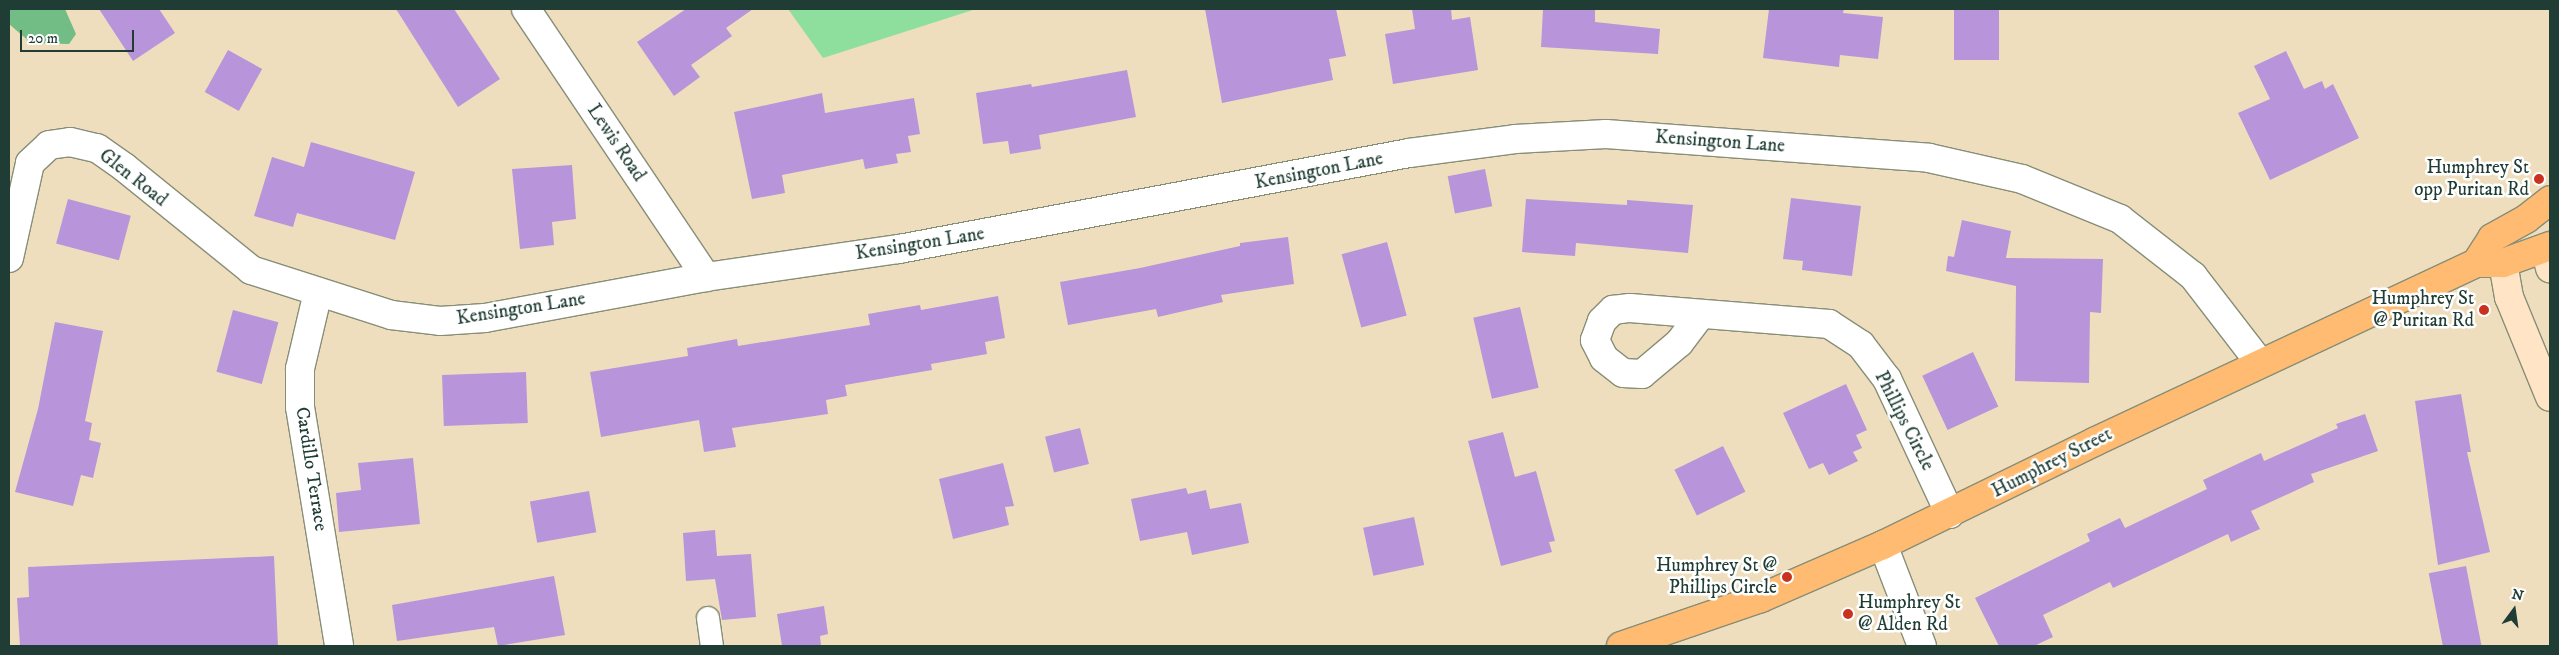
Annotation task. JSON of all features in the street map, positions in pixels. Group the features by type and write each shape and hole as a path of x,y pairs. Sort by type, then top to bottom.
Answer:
{"main road":[{"path":"2489,263 2492,238 2526,219 2550,200"},
{"path":"2526,219 2548,254"},
{"name":"Humphrey Street","path":"1621,646 1761,598 1883,545 2260,363 2489,263 2548,254"}],"street":[{"name":"Lewis Road","path":"526,9 706,277"},
{"name":"Kensington Lane","path":"318,292 391,314 440,321 485,318 706,277 899,249 1079,217 1409,154 1515,139 1606,134 1929,158 2022,179 2120,219 2193,276 2260,363"},
{"name":"Glen Road","path":"9,258 30,163 49,145 70,142 97,148 124,167 251,270 318,292"},
{"path":"2489,263 2508,297 2550,397"},
{"name":"Cardillo Terrace","path":"318,292 300,369 300,407 339,646"},
{"name":"Phillips Circle","path":"1701,314 1829,324 1861,345 1888,379 1950,514"},
{"path":"1883,545 1922,646"}],"lane":[{"path":"708,618 712,646"}],"green space":[{"path":"9,9 65,9 76,34 69,44 31,43 9,24"},
{"path":"788,9 976,9 823,58"}],"building":[{"path":"99,9 159,9 175,33 133,61"},
{"path":"396,9 454,9 500,79 458,107"},
{"path":"686,9 753,9 726,28 732,36 691,65 700,77 674,96 637,42"},
{"path":"1205,9 1336,9 1346,56 1329,59 1333,80 1222,103"},
{"path":"1412,9 1451,9 1452,20 1470,17 1478,70 1393,84 1385,34 1415,29"},
{"path":"1543,9 1595,9 1595,22 1660,29 1658,54 1541,47"},
{"path":"1769,9 1844,9 1843,13 1883,17 1878,59 1840,55 1839,67 1763,58"},
{"path":"1954,9 1999,9 1999,60 1954,60"},
{"path":"228,50 262,69 239,111 205,92"},
{"path":"2286,51 2304,89 2322,81 2325,89 2333,84 2359,138 2270,180 2238,113 2270,99 2254,66"},
{"path":"1127,70 1136,117 1039,135 1041,149 1010,154 1008,141 983,144 976,93 1031,84 1032,87"},
{"path":"822,93 825,113 914,98 920,134 908,136 911,152 896,154 898,163 865,169 863,159 782,175 785,193 752,199 734,112"},
{"path":"311,142 415,172 395,240 297,213 293,227 254,216 272,157 304,167"},
{"path":"572,165 576,219 552,222 554,245 520,249 512,169"},
{"path":"1485,169 1492,206 1455,214 1448,176"},
{"path":"1791,198 1861,206 1852,276 1802,270 1803,261 1783,259"},
{"path":"68,199 131,216 119,260 56,243"},
{"path":"1526,199 1627,205 1627,200 1693,205 1688,253 1576,243 1575,256 1522,252"},
{"path":"1962,220 2011,231 2006,258 2103,259 2101,313 2090,312 2089,383 2015,381 2016,286 1946,271 1948,256 1954,257"},
{"path":"1288,237 1294,284 1221,295 1223,302 1158,317 1156,309 1068,325 1060,282 1140,268 1240,246 1240,243"},
{"path":"1387,242 1407,315 1361,328 1342,254"},
{"path":"998,296 1005,338 985,342 987,354 931,364 932,370 845,385 847,396 826,400 828,414 732,428 736,447 704,452 699,420 601,437 590,372 688,356 687,348 737,339 738,346 870,325 868,314 920,305 921,310"},
{"path":"1520,307 1539,388 1492,399 1473,318"},
{"path":"233,310 278,322 262,384 216,372"},
{"path":"55,322 103,331 85,421 92,423 89,440 101,443 93,478 81,475 73,506 15,492 38,409"},
{"path":"1973,352 1998,406 1948,430 1922,376"},
{"path":"526,372 528,423 444,426 442,375"},
{"path":"1846,384 1867,430 1856,435 1862,448 1853,452 1858,461 1829,475 1823,463 1809,469 1783,413"},
{"path":"2461,394 2471,452 2467,452 2490,552 2438,565 2415,401"},
{"path":"2365,414 2378,451 2311,474 2314,482 2251,511 2260,529 2231,542 2228,534 2113,588 2110,582 2043,615 2053,637 2034,646 1999,646 1975,598 2090,541 2087,534 2120,518 2125,528 2207,489 2203,480 2261,453 2264,461 2338,428 2336,424"},
{"path":"1080,428 1089,464 1054,473 1045,437"},
{"path":"1503,432 1515,477 1536,471 1555,541 1549,542 1552,552 1501,566 1468,441"},
{"path":"1723,446 1745,492 1697,516 1674,470"},
{"path":"413,458 420,524 339,532 336,493 361,490 358,463"},
{"path":"1003,463 1014,506 1005,507 1009,525 953,539 939,479"},
{"path":"1186,488 1188,494 1206,490 1210,509 1241,503 1249,543 1192,555 1187,532 1140,541 1131,499"},
{"path":"589,491 596,532 537,543 530,501"},
{"path":"1414,517 1424,565 1373,576 1363,528"},
{"path":"715,530 717,556 751,554 756,617 722,620 715,579 686,581 683,533"},
{"path":"274,556 278,646 20,646 17,598 29,597 28,567"},
{"path":"2466,566 2481,646 2443,646 2429,573"},
{"path":"554,576 565,635 498,646 494,627 397,641 392,605"},
{"path":"824,606 828,634 820,636 821,646 782,646 777,614"}],"place":[{"name":"Humphrey St opp Puritan Rd","path":"2539,179"},
{"name":"Humphrey St @ Puritan Rd","path":"2484,310"},
{"name":"Humphrey St @ Phillips Circle","path":"1787,577"},
{"name":"Humphrey St @ Alden Rd","path":"1848,614"}]}
